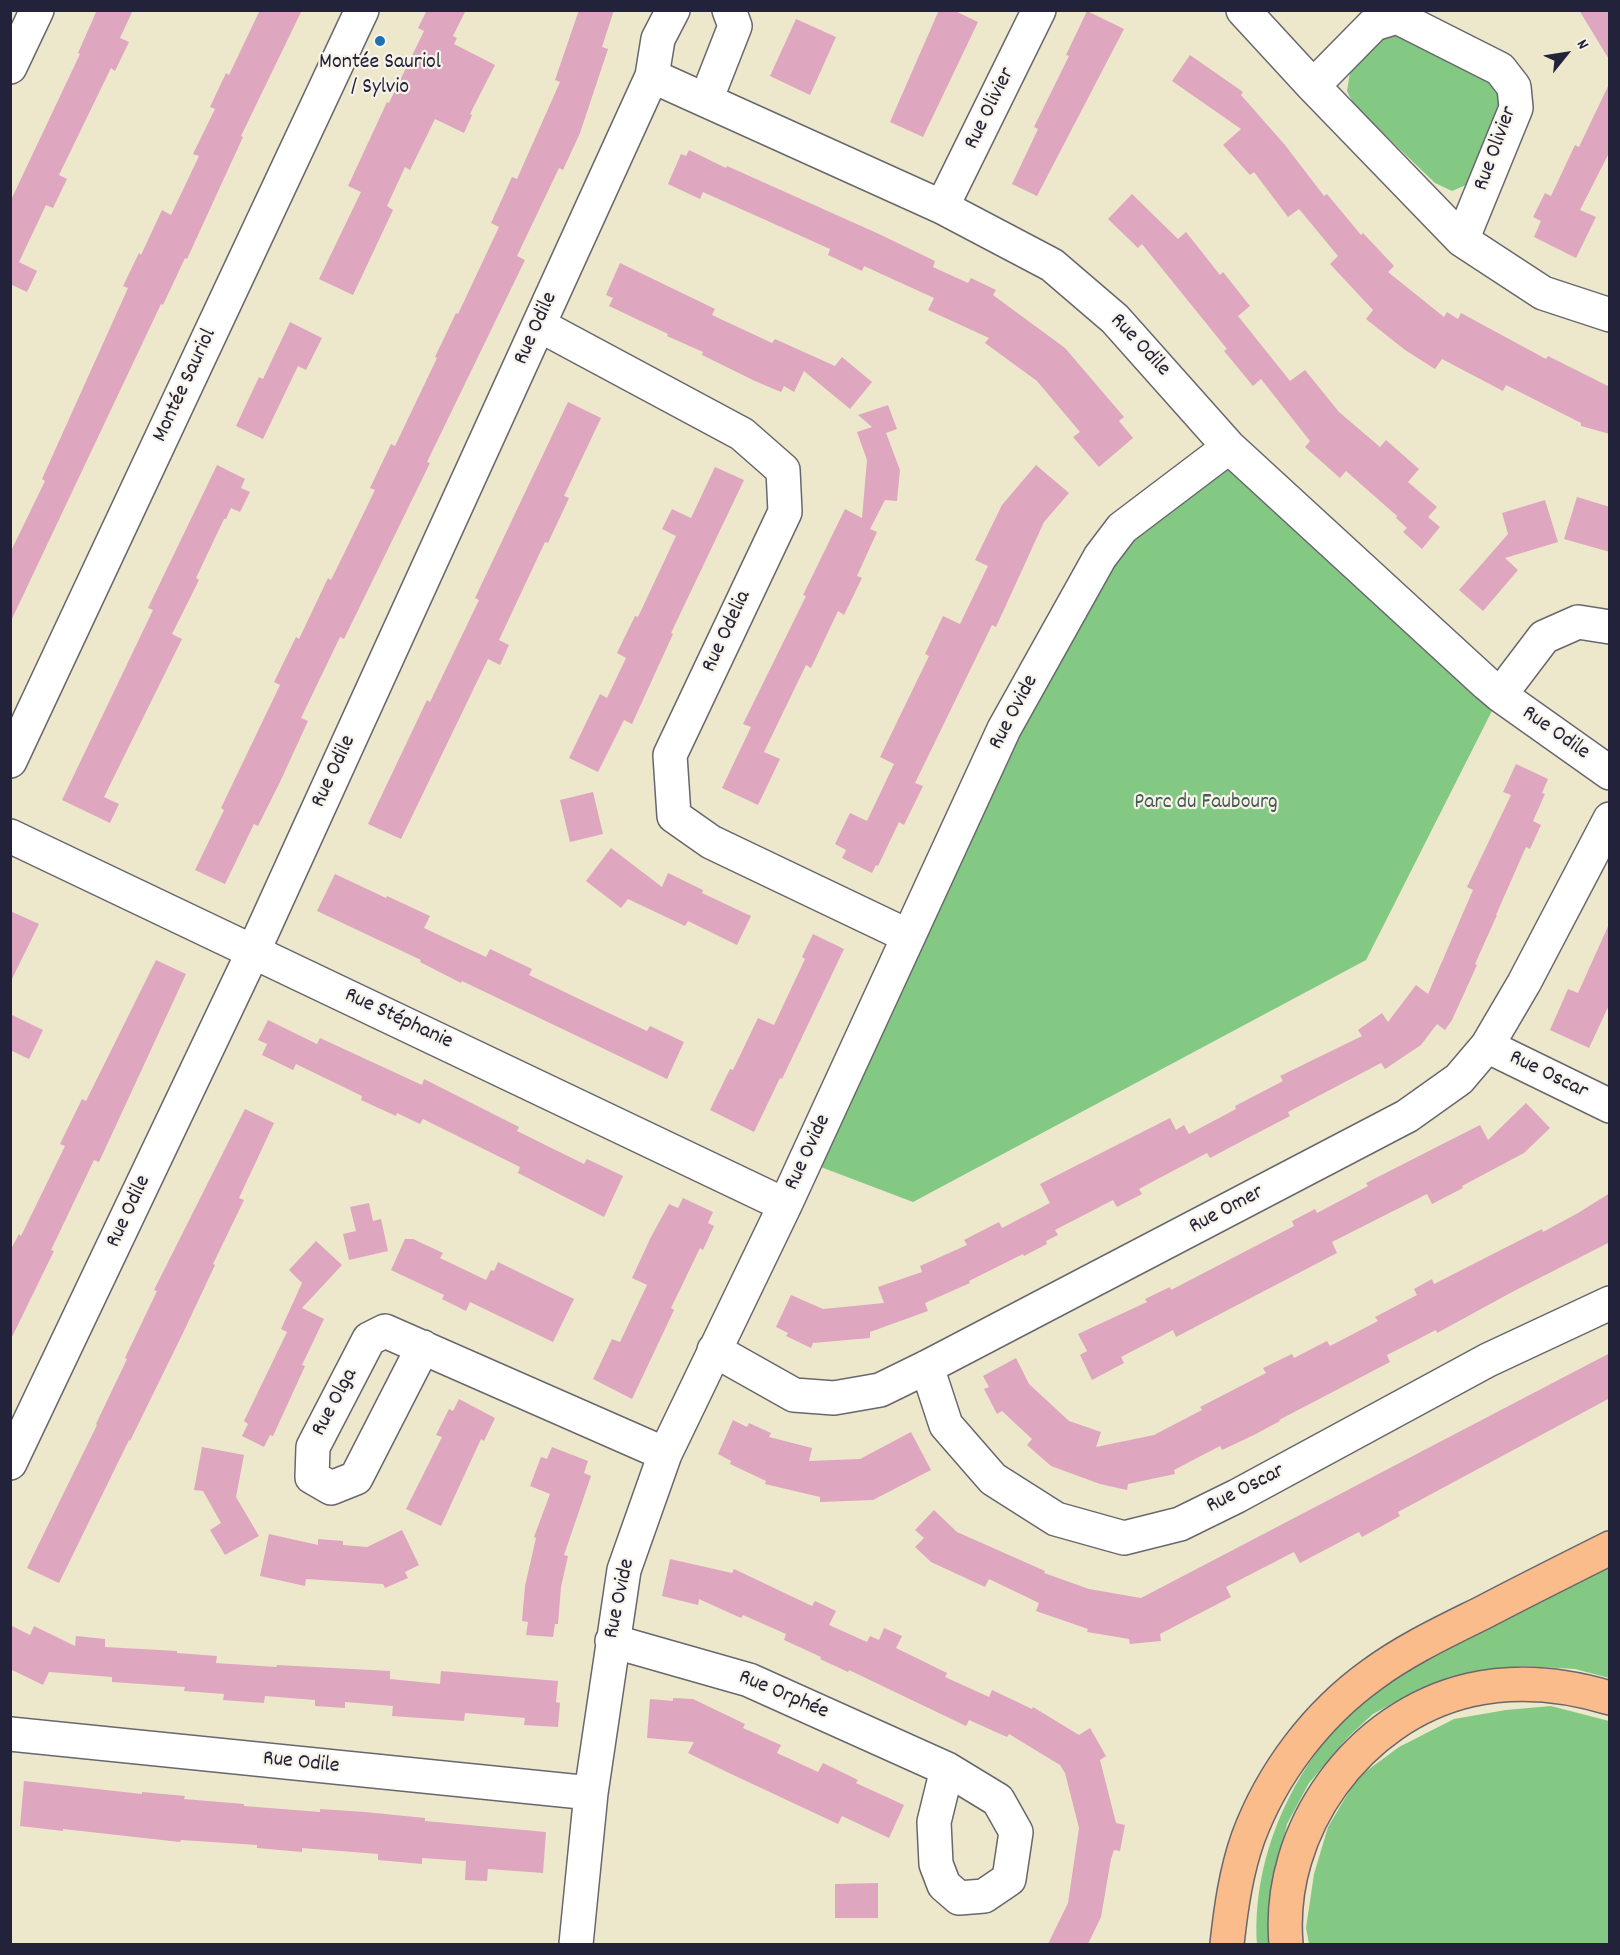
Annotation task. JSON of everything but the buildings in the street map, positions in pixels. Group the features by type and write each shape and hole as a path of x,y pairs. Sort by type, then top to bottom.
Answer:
{"main road":[{"path":"1227,1944 1236,1881 1256,1818 1277,1778 1319,1722 1356,1687 1394,1660 1433,1637 1610,1548"},
{"path":"1286,1944 1287,1899 1295,1856 1303,1836 1334,1780 1363,1748 1380,1734 1431,1703 1489,1686 1552,1685 1610,1698"}],"street":[{"path":"10,67 37,10"},
{"name":"Montée Sauriol","path":"10,761 362,10"},
{"name":"Rue Odile","path":"10,1463 253,952 539,326 652,76 658,39 673,10"},
{"path":"706,100 735,26 729,10"},
{"name":"Rue Olivier","path":"942,207 1039,10"},
{"path":"1243,10 1462,240 1543,293 1610,315"},
{"name":"Rue Olivier","path":"1313,86 1374,24 1397,17 1500,69 1514,87 1516,108 1462,240"},
{"name":"Rue Odile","path":"652,76 942,207 1052,265 1115,319 1229,447 1500,695 1610,773"},
{"name":"Rue Odelia","path":"539,326 742,434 783,470 785,512 670,755 674,816 711,842 908,936"},
{"name":"Rue Ovide","path":"576,1944 591,1793 624,1570 665,1454 785,1204 1004,729 1100,557 1122,528 1229,447"},
{"name":"Rue Odile","path":"1500,695 1544,637 1578,622 1610,627"},
{"name":"Rue Omer","path":"714,1350 794,1395 834,1398 880,1390 1407,1116 1459,1079 1487,1046 1524,983 1610,819"},
{"name":"Rue Stéphanie","path":"10,836 785,1204"},
{"name":"Rue Oscar","path":"1487,1046 1610,1106"},
{"name":"Rue Oscar","path":"927,1367 946,1425 993,1479 1056,1519 1124,1538 1180,1524 1248,1490 1488,1360 1610,1303"},
{"path":"423,1347 665,1454"},
{"name":"Rue Orphée","path":"612,1641 749,1680 947,1768"},
{"name":"Rue Odile","path":"10,1734 591,1793"}],"green space":[{"path":"1404,35 1493,80 1505,94 1476,177 1466,185 1452,191 1435,183 1354,105 1347,91 1350,72 1371,45 1383,37"},
{"name":"Parc du Faubourg","path":"1229,447 1500,695 1366,960 913,1202 805,1161 1100,557"},
{"path":"1609,1565 1609,1678 1575,1669 1523,1666 1490,1670 1421,1688 1373,1714 1348,1737 1309,1783 1287,1824 1269,1905 1272,1944 1257,1944 1258,1906 1264,1868 1275,1831 1290,1795 1310,1761 1360,1702 1390,1678 1415,1663"},
{"path":"1551,1706 1609,1721 1609,1944 1309,1944 1306,1928 1314,1874 1328,1827 1357,1778 1399,1747 1454,1719 1506,1710"}],"place":[{"name":"Montée Sauriol / Sylvio","path":"380,41"}]}
